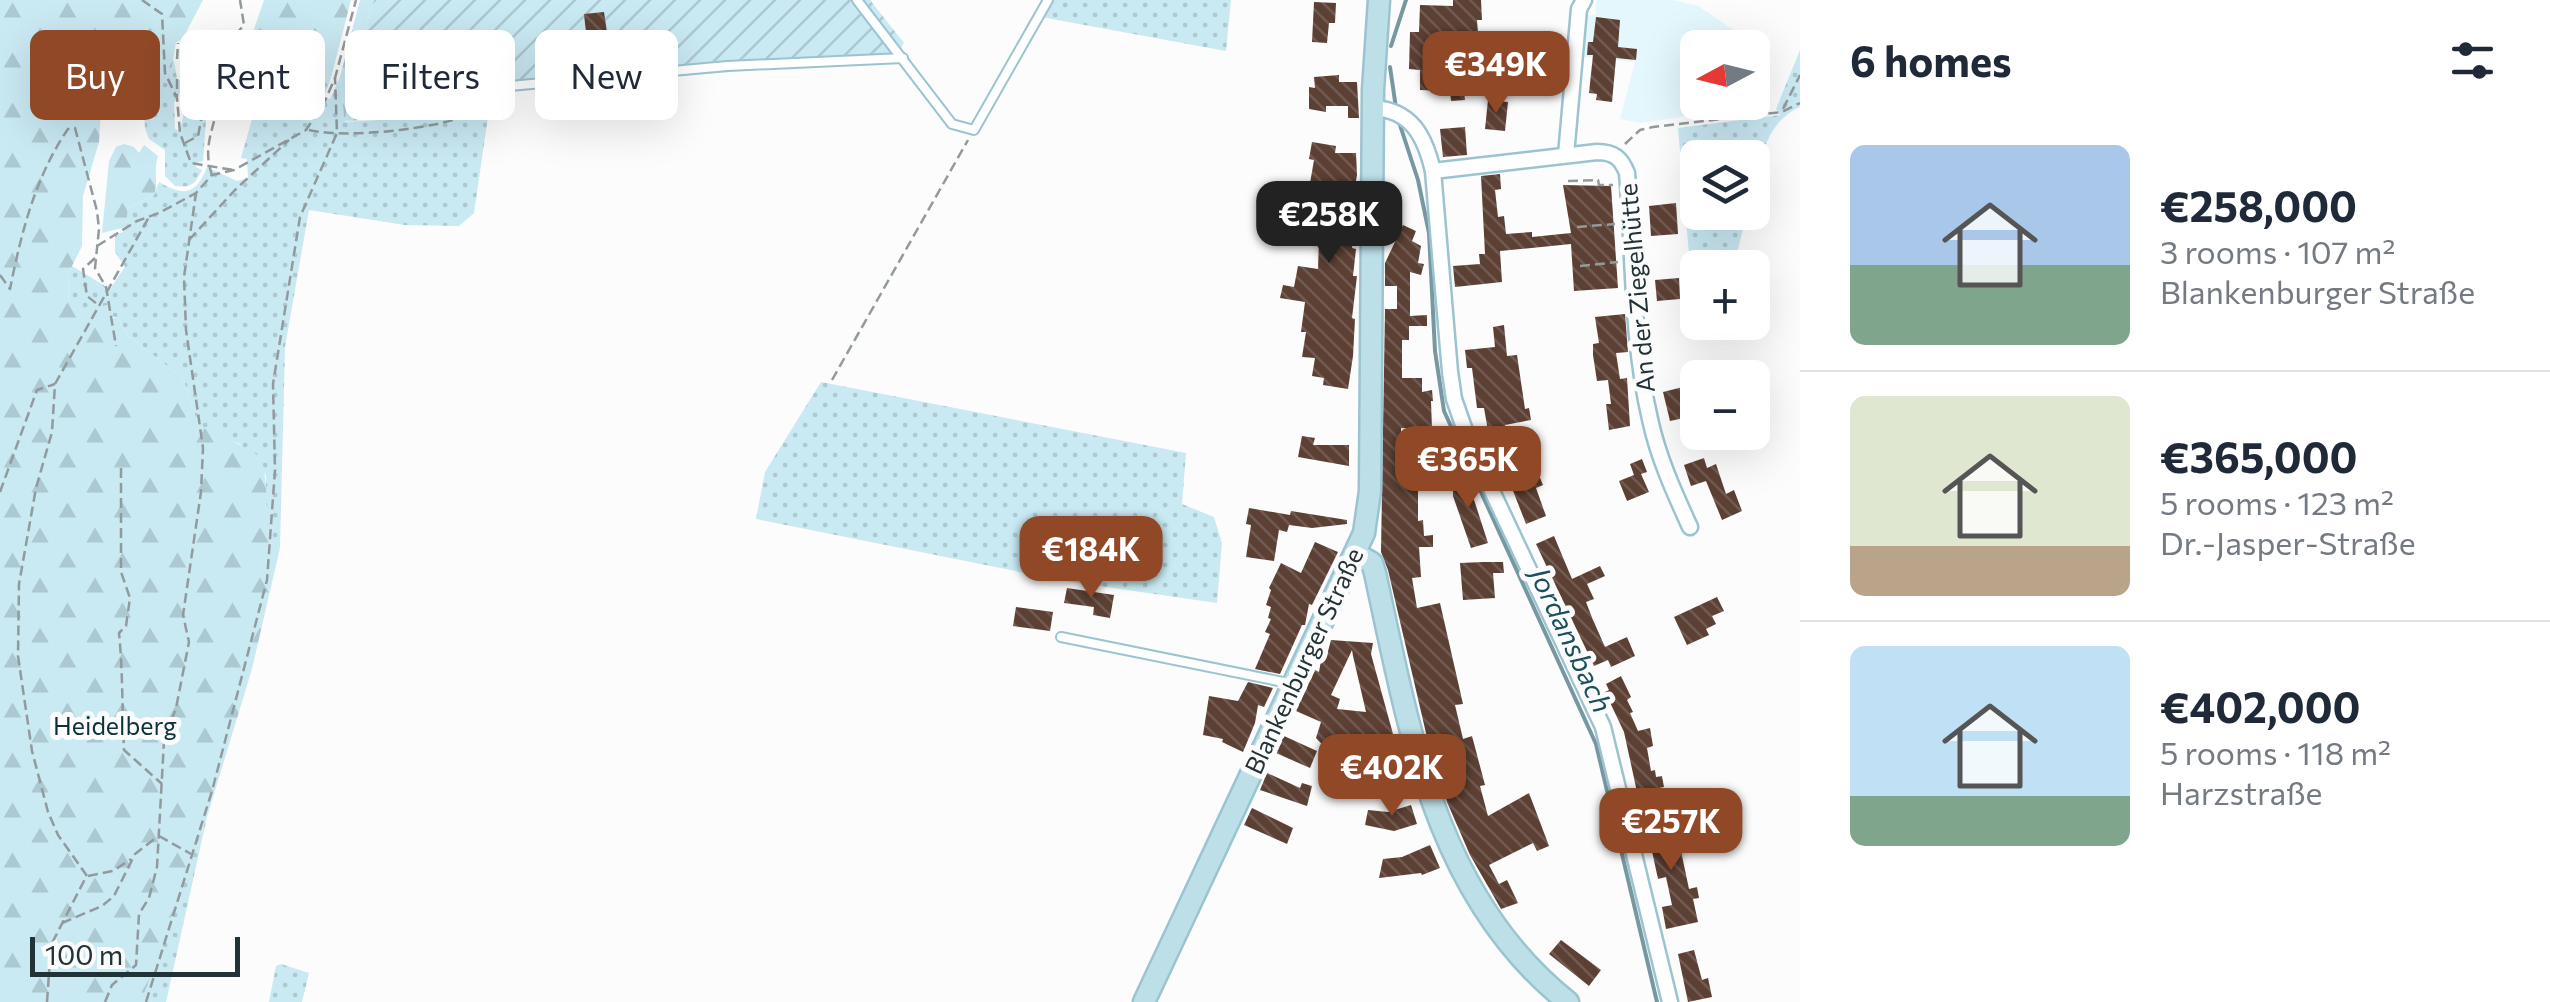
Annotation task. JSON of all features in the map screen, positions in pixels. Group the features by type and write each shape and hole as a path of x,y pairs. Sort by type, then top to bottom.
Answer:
{"main road":[{"name":"Blankenburger Straße","path":"1144,1002 1364,533 1370,491 1379,0"},
{"path":"1355,553 1372,563 1376,572 1415,748 1452,851 1510,948 1542,982 1568,1002"}],"street":[{"path":"1566,155 1579,10 1584,0"},
{"path":"1379,108 1406,118 1421,132 1434,171 1454,399 1469,442 1604,726 1670,1002"},
{"name":"An der Ziegelhütte","path":"1434,171 1597,152 1615,155 1627,173 1638,334 1650,420 1668,477 1690,527"}],"lane":[{"path":"857,0 952,124 974,130 1048,0"},
{"path":"515,86 727,66 902,58"},
{"path":"1061,637 1293,684"}],"path":[{"path":"142,0 162,14 165,73 177,98"},
{"path":"240,0 244,25 240,30"},
{"path":"97,246 196,193 212,175 234,170 306,130 336,78 356,0"},
{"path":"164,62 176,61 178,44"},
{"path":"1782,112 1800,75"},
{"path":"146,1002 252,646 267,580 275,470 273,384 300,217 337,133 336,78"},
{"path":"176,79 180,133 190,163 234,170"},
{"path":"1615,155 1640,130 1782,112 1800,103"},
{"path":"185,143 198,136 201,120"},
{"path":"212,120 205,155 212,175"},
{"path":"306,130 337,133 455,120"},
{"path":"0,276 10,290 20,238 36,192 58,144 68,130 76,128 97,211 94,268 106,288 116,346"},
{"path":"832,380 974,130"},
{"path":"188,242 235,190 294,136"},
{"path":"1568,182 1598,180 1599,185 1614,184"},
{"path":"104,1002 112,985 136,965 140,914 153,882 159,836 164,742 176,708 189,642 183,615 202,492 203,448 186,330 184,277 196,193"},
{"path":"87,876 58,835 32,751 18,656 19,584 36,488 52,432 55,384 149,217"},
{"path":"1578,227 1616,224"},
{"path":"96,257 83,269 87,296 99,306"},
{"path":"1580,266 1620,260"},
{"path":"0,492 37,390 55,384"},
{"path":"121,468 121,572 130,598 126,626 120,633 124,750 162,784"},
{"path":"159,836 192,855"},
{"path":"87,876 126,865 159,836"},
{"path":"62,923 102,906 114,896 136,854"},
{"path":"48,1002 51,945 87,876"}],"shaded area":[{"path":"1597,0 1673,0 1698,6 1734,30 1680,30 1680,117 1641,123 1620,119 1635,62 1584,57 1588,15 1595,15"}],"green space":[{"name":"Heidelberg","path":"0,0 203,0 187,30 180,30 171,73 160,72 160,30 30,30 30,120 100,120 99,142 83,196 82,246 68,274 69,304 93,310 109,304 111,318 118,318 128,336 183,378 199,427 221,434 261,457 269,542 280,548 252,669 207,817 141,1002 0,1002"},
{"path":"264,0 351,0 331,78 325,73 325,30 254,30"},
{"path":"360,0 374,0 365,30 352,30"},
{"path":"374,0 870,0 904,43 893,60 678,76 678,30 535,30 535,87 515,89 515,30 365,30"},
{"path":"1052,0 1231,0 1226,51 1041,17"},
{"path":"1800,50 1800,107 1779,122 1768,140 1680,140 1680,151 1678,128 1770,120 1770,116 1780,115 1776,109"},
{"path":"345,58 345,125 340,77"},
{"path":"174,60 180,80 174,103 175,129 180,131 182,120 206,120 203,161 196,163 202,170 189,186 175,186 165,176 165,150 149,139 145,128 144,120 160,120 160,72 170,73"},
{"path":"325,73 331,78 325,94"},
{"path":"340,77 345,122 488,120 474,213 459,226 405,225 309,210 285,347 280,548 269,542 266,475 240,444 199,427 183,378 128,336 118,318 69,305 68,274 72,266 110,289 125,267 115,252 115,236 126,230 128,208 154,195 159,182 176,190 189,190 199,183 207,167 237,181 248,178 247,159 241,158 252,120 325,120 325,97 330,99"},
{"path":"124,144 139,153 144,145 158,156 154,195 128,208 126,227 102,233 109,161 116,147"},
{"path":"1687,230 1743,230 1738,250 1689,250"},
{"path":"821,382 1186,453 1182,504 1214,517 1222,543 1217,603 1065,581 756,519 765,472"},
{"path":"207,817 166,1002 141,1002 144,990"},
{"path":"276,966 309,973 302,1002 269,1002"}],"building":[{"path":"1453,0 1481,0 1482,20 1477,20 1478,33 1472,33 1474,70 1465,70 1462,77 1465,100 1451,101 1450,91 1420,90 1420,70 1409,69 1410,32 1419,32 1420,5 1453,6"},
{"path":"1314,2 1336,3 1335,23 1329,23 1327,43 1312,42"},
{"path":"604,12 607,30 586,30 584,14"},
{"path":"1596,17 1620,20 1618,47 1637,49 1636,60 1616,58 1612,102 1596,100 1597,94 1589,93 1593,55 1587,55 1588,42 1593,42"},
{"path":"1339,75 1339,82 1357,82 1359,118 1348,118 1348,106 1326,106 1326,112 1309,109 1309,87 1315,88 1314,77"},
{"path":"1488,100 1508,102 1505,131 1485,129"},
{"path":"1465,127 1467,155 1443,157 1440,129"},
{"path":"1312,142 1336,146 1335,153 1356,153 1351,210 1357,211 1352,248 1356,249 1353,276 1357,276 1348,389 1323,385 1324,378 1312,376 1315,358 1302,357 1305,302 1280,298 1283,285 1294,287 1298,266 1318,269 1319,240 1305,238 1310,201 1295,198 1297,187 1309,189 1314,160 1309,159"},
{"path":"1500,174 1501,189 1495,190 1498,217 1504,216 1506,234 1532,232 1532,237 1571,233 1563,185 1611,186 1618,288 1574,291 1571,244 1500,251 1502,282 1455,287 1453,266 1480,264 1479,254 1485,254 1481,176"},
{"path":"1676,203 1678,234 1651,236 1649,206"},
{"path":"1403,225 1416,231 1412,241 1421,246 1418,263 1424,264 1421,275 1410,272 1410,316 1427,315 1427,326 1409,326 1409,340 1402,340 1402,378 1422,378 1422,392 1432,390 1433,401 1432,429 1401,428 1401,469 1424,473 1424,484 1418,484 1418,521 1423,520 1424,536 1433,535 1433,547 1419,547 1421,577 1412,578 1417,608 1440,603 1463,704 1455,705 1463,739 1472,736 1485,785 1480,786 1488,816 1529,793 1549,846 1537,851 1533,843 1489,865 1499,884 1507,880 1518,903 1501,909 1470,855 1447,802 1429,746 1381,552 1385,309 1397,309 1397,286 1385,286 1385,263"},
{"path":"1679,278 1680,299 1657,301 1655,280"},
{"path":"1625,314 1628,352 1616,353 1620,379 1627,378 1630,426 1609,430 1608,380 1597,381 1593,355 1593,344 1599,343 1595,317"},
{"path":"1504,325 1507,356 1517,355 1525,409 1529,408 1531,420 1505,425 1508,445 1491,448 1484,408 1477,408 1472,368 1467,368 1465,350 1495,347 1493,327"},
{"path":"1680,388 1680,419 1670,421 1663,392"},
{"path":"1302,436 1315,438 1313,445 1349,445 1349,466 1298,457"},
{"path":"1704,458 1707,468 1716,464 1726,494 1734,490 1742,511 1722,520 1706,481 1691,486 1684,465"},
{"path":"1642,459 1647,472 1641,474 1649,492 1627,501 1619,481 1634,475 1630,464"},
{"path":"1533,461 1543,485 1536,488 1546,516 1526,524 1506,473"},
{"path":"1453,474 1466,475 1488,543 1471,548 1453,496"},
{"path":"1249,508 1347,520 1347,524 1312,528 1289,525 1287,532 1279,530 1274,561 1246,557 1251,525 1246,524"},
{"path":"1554,536 1572,579 1600,566 1605,576 1587,584 1594,599 1586,602 1605,647 1627,637 1635,656 1611,667 1608,660 1594,666 1536,544"},
{"path":"1315,542 1338,552 1312,605 1309,604 1305,625 1280,674 1255,669 1270,634 1265,632 1271,619 1271,607 1266,605 1269,588 1281,563 1301,573"},
{"path":"1503,562 1504,573 1493,573 1495,598 1463,600 1460,563"},
{"path":"1067,588 1114,595 1110,618 1093,615 1094,607 1064,603"},
{"path":"1717,597 1724,611 1712,616 1716,624 1706,629 1709,635 1687,645 1674,617"},
{"path":"1016,607 1053,612 1050,631 1013,626"},
{"path":"1331,640 1373,643 1371,654 1393,734 1382,736 1379,759 1359,754 1357,765 1336,759 1316,738 1321,722 1296,711 1315,670 1319,672 1322,655 1327,655","holes":["1352,650 1366,712 1337,709 1340,699 1331,695"]},
{"path":"1621,676 1631,697 1627,700 1638,731 1650,728 1653,746 1647,748 1651,771 1655,770 1656,777 1662,776 1664,787 1637,792 1624,732 1605,692 1609,690 1606,684"},
{"path":"1248,682 1273,688 1264,707 1258,705 1243,752 1222,742 1223,739 1203,735 1209,696 1238,701"},
{"path":"1284,736 1317,751 1310,768 1276,753"},
{"path":"1267,773 1300,788 1302,783 1312,786 1307,806 1260,790"},
{"path":"1411,805 1417,824 1394,831 1365,825 1368,810 1388,812"},
{"path":"1252,808 1293,828 1287,844 1244,825"},
{"path":"1661,810 1676,852 1681,851 1689,889 1697,887 1699,898 1693,899 1698,922 1666,929 1662,907 1672,905 1666,877 1658,879 1644,814"},
{"path":"1430,845 1440,868 1422,875 1379,878 1383,859 1402,857"},
{"path":"1561,940 1601,970 1589,986 1549,954"},
{"path":"1694,950 1702,980 1708,978 1712,997 1688,1002 1678,954"}],"waterway":[{"name":"Jordansbach","path":"1391,46 1406,0"},
{"name":"Jordansbach","path":"1390,67 1396,108"},
{"name":"Jordansbach","path":"1399,122 1418,180 1429,233 1435,351 1444,411 1596,744 1657,1002"}]}
